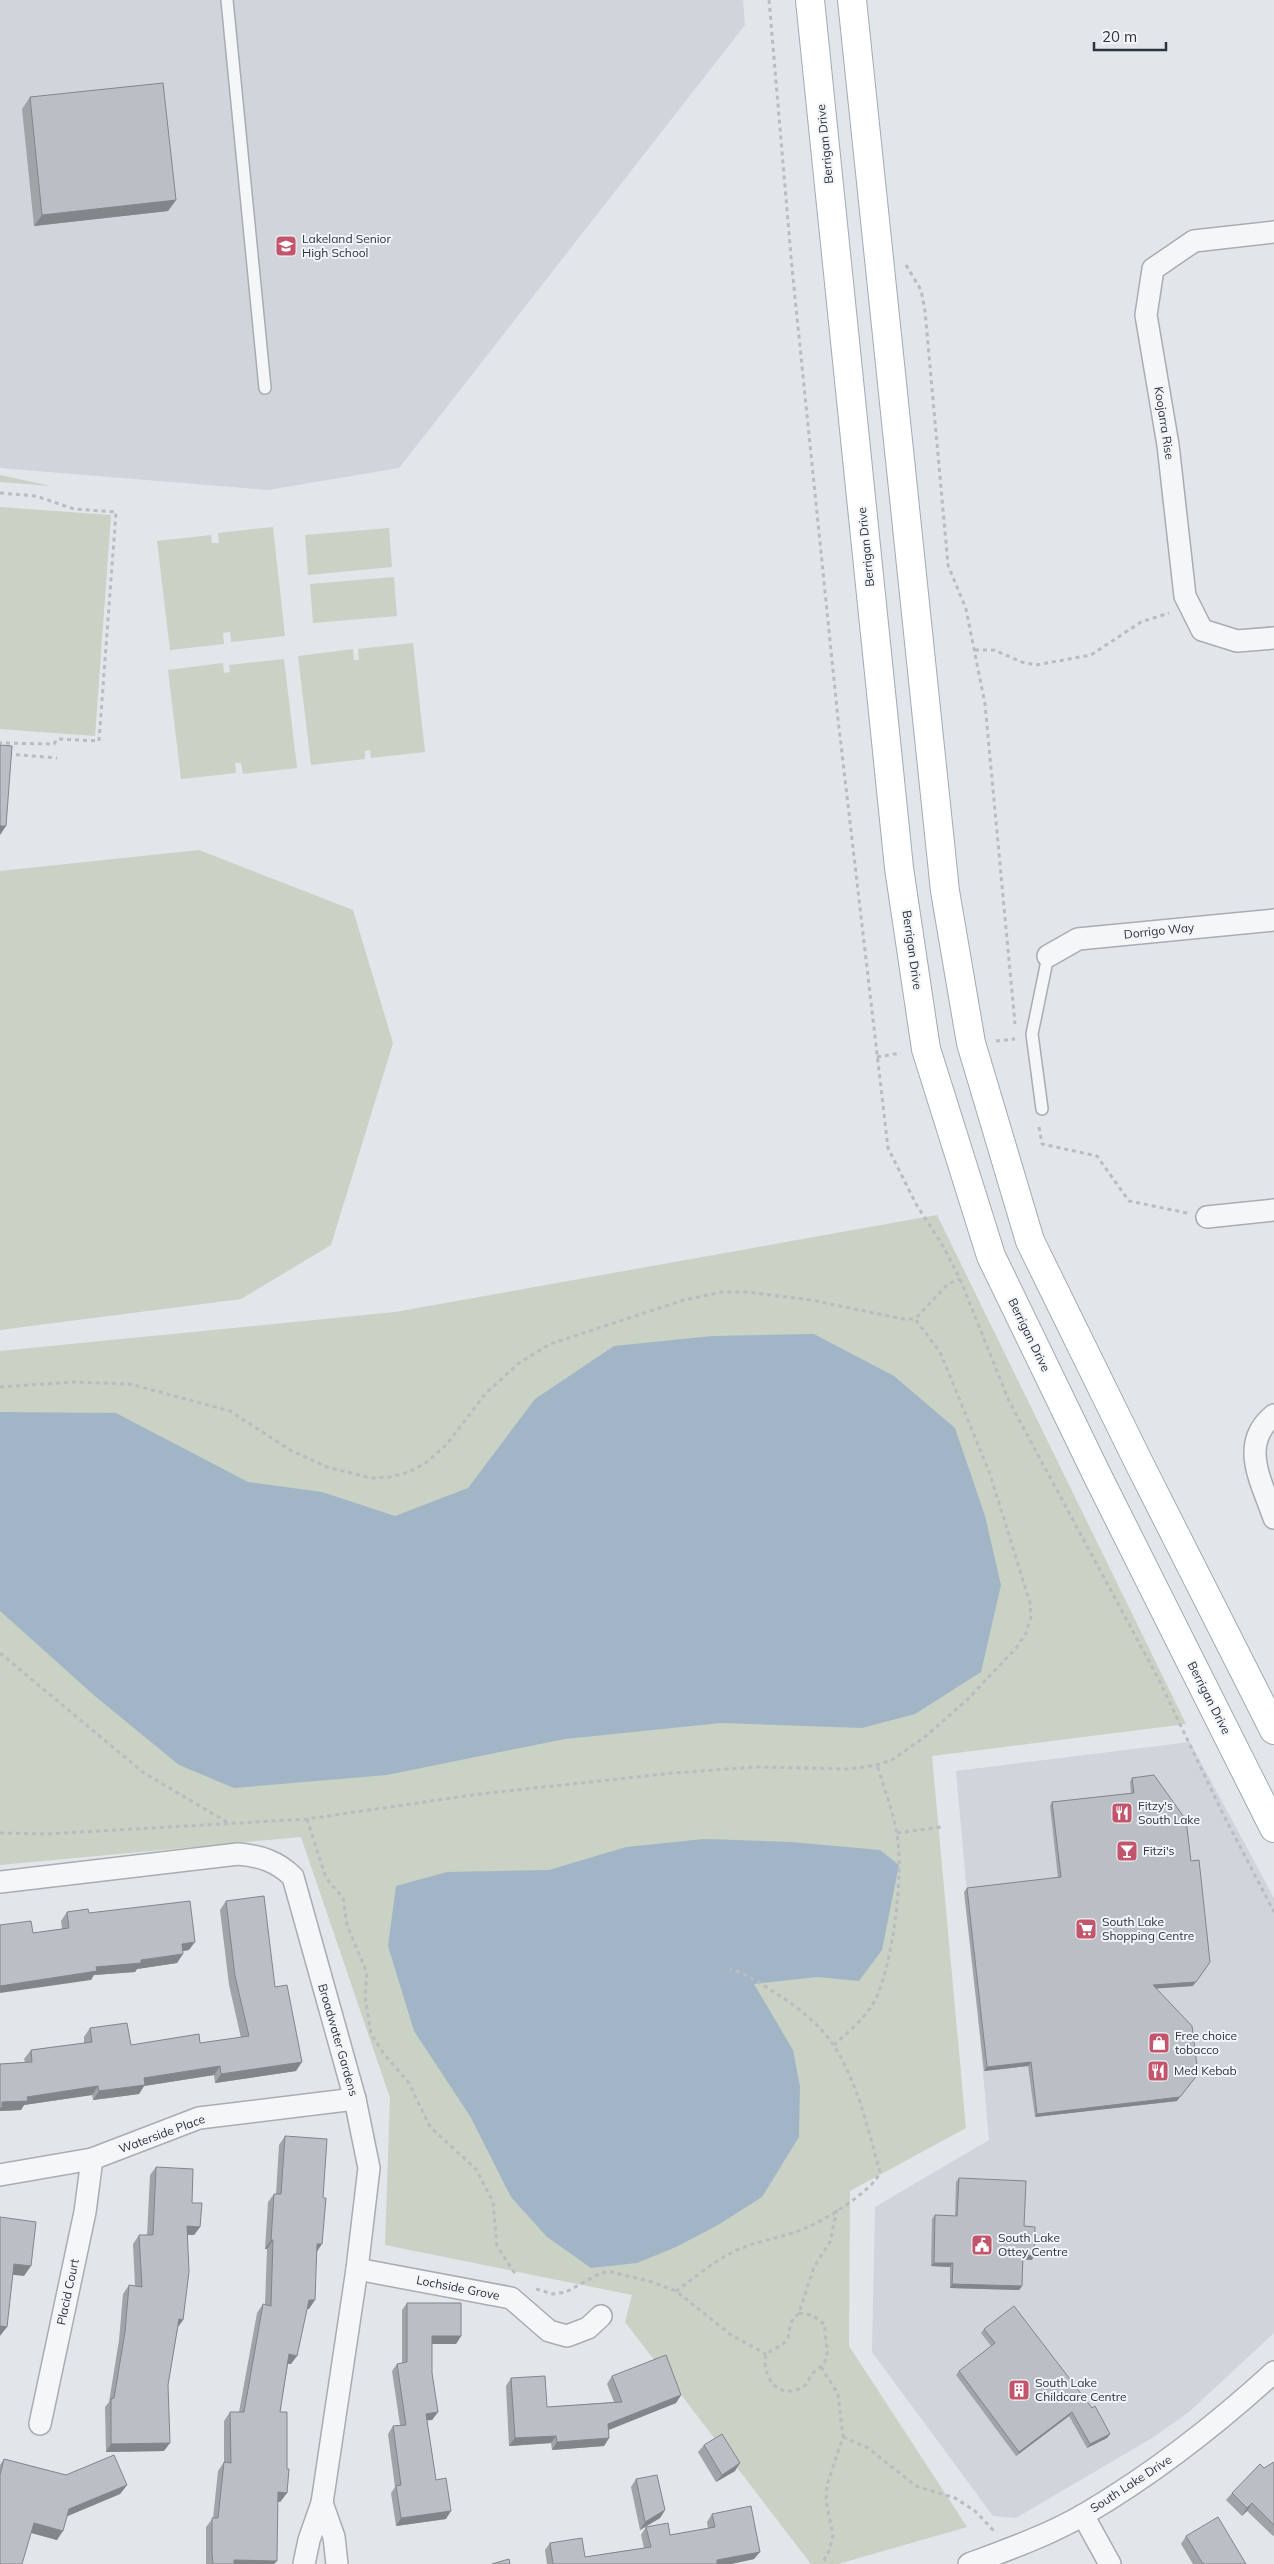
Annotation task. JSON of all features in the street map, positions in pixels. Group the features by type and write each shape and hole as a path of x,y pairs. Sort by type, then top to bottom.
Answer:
{"main road":[{"name":"Berrigan Drive","path":"810,0 899,868 926,1049 991,1256 1097,1476 1274,1828"},
{"path":"852,0 945,891 971,1044 1030,1241 1274,1731 1236,1752"}],"street":[{"name":"Koojarra Rise","path":"1274,232 1194,241 1153,269 1146,315 1168,445 1184,596 1202,630 1237,641 1274,638"},
{"name":"Dorrigo Way","path":"1048,956 1078,939 1274,920"},
{"path":"1207,1217 1274,1210"},
{"path":"1274,1415 1260,1430 1254,1447 1256,1466 1274,1518"},
{"name":"Broadwater Gardens","path":"0,1882 238,1854 259,1856 278,1865 293,1877 355,2099 369,2168 358,2269 322,2503 309,2540 304,2564"},
{"name":"Waterside Place","path":"0,2175 92,2159 199,2118 355,2099"},
{"name":"Placid Court","path":"40,2424 85,2212 92,2159"},
{"name":"Lochside Grove","path":"358,2269 516,2291 549,2331 567,2336 588,2328 601,2316"},
{"name":"South Lake Drive","path":"969,2564 1007,2550 1083,2515 1179,2453 1274,2372"},
{"name":"Broadwater Gardens","path":"322,2503 334,2537 338,2564"},
{"path":"1083,2515 1110,2564"}],"lane":[{"path":"227,0 265,388"},
{"path":"1042,1108 1032,1034 1048,956"}],"path":[{"path":"903,261 920,290 926,311 948,565 962,595 975,650 986,713 1016,1039"},
{"path":"0,493 36,496 74,509 116,512 99,741 57,739 54,744 0,743"},
{"path":"975,650 994,650 1022,662 1036,665 1091,655 1141,622 1190,606"},
{"path":"1,754 57,758"},
{"path":"1042,1144 1097,1156 1129,1201 1207,1217"},
{"path":"0,1387 74,1382 130,1384 230,1411 290,1450 327,1467 371,1478 390,1477 409,1472 427,1462 447,1444 485,1394 519,1363 550,1344 684,1300 722,1292 747,1292 811,1300 903,1319 915,1319 948,1284 960,1279"},
{"path":"0,1833 47,1834 307,1819 479,1794 672,1773 756,1767 850,1769 877,1765 892,1760 926,1736 968,1699 1017,1647 1031,1617 1030,1603 990,1474 940,1352 915,1319"},
{"path":"0,1653 144,1773 228,1823"},
{"path":"834,2045 858,2023 874,2000 884,1976 896,1911 900,1852 897,1833 877,1765"},
{"path":"1198,1765 1274,1912"},
{"path":"307,1819 326,1878 343,1898 347,1925 367,1972 365,1996 371,2034 384,2054 409,2083 430,2127 476,2169 493,2202 497,2246 516,2291 553,2294 566,2292 597,2274 608,2271 676,2290 731,2335 766,2354"},
{"path":"897,1833 941,1827"},
{"path":"676,2290 730,2253 750,2243 809,2226 837,2209 877,2180 880,2172 852,2082 834,2045 787,2000 743,1973 730,1969"},
{"path":"799,2313 812,2315 824,2324 827,2354 821,2367 812,2374 807,2384 800,2389 782,2388 773,2384 766,2376 764,2365 766,2354 783,2344 788,2338 791,2322 799,2313 814,2267 830,2242 837,2209"},
{"path":"821,2367 838,2394 843,2437 827,2485 826,2502 833,2535 830,2549 822,2564"},
{"path":"843,2437 868,2448 916,2486 954,2498 975,2512 990,2527 1007,2550"}],"shaded area":[{"name":"Lakeland Senior High School","path":"0,0 743,0 745,25 399,468 268,490 0,468"},
{"path":"1190,1742 1274,1898 1274,2333 1189,2412 1152,2438 1016,2518 993,2516 872,2352 875,2207 989,2140 956,1771"}],"green space":[{"path":"0,475 51,486 0,482"},
{"path":"0,507 111,515 95,736 0,729"},
{"path":"273,527 285,636 231,642 230,632 223,633 224,644 170,650 157,541 211,535 212,543 219,543 218,533"},
{"path":"389,528 392,567 308,575 305,535"},
{"path":"394,577 397,616 313,623 310,584"},
{"path":"413,643 425,752 371,758 370,750 365,751 365,759 311,765 298,656 353,649 354,660 359,660 358,649"},
{"path":"284,659 297,768 243,774 241,763 235,763 236,773 181,779 168,670 223,663 224,673 230,672 229,665"},
{"path":"199,850 353,910 393,1043 331,1245 241,1299 0,1330 0,871"},
{"path":"937,1215 1186,1724 932,1756 966,2128 850,2191 849,2346 967,2527 838,2564 811,2564 625,2322 632,2295 385,2245 390,2098 301,1837 0,1865 0,1351 395,1312"}],"water":[{"path":"814,1334 894,1376 955,1428 985,1516 1001,1585 981,1672 915,1714 862,1728 721,1723 565,1739 387,1775 234,1788 179,1765 96,1697 0,1611 0,1412 116,1413 248,1482 322,1492 395,1516 468,1488 535,1399 614,1346 712,1336"},
{"path":"704,1839 792,1842 880,1850 899,1865 882,1950 859,1981 817,1977 754,1984 793,2050 800,2087 799,2137 762,2197 718,2225 676,2247 637,2263 591,2268 547,2237 511,2197 470,2116 414,2031 388,1946 396,1886 447,1872 549,1870 626,1847"}],"building":[{"path":"163,83 176,200 42,215 30,97"},
{"path":"0,745 12,746 6,826 0,826"},
{"name":"South Lake Shopping Centre","path":"1154,1775 1186,1820 1191,1861 1199,1860 1210,1962 1196,1982 1153,1985 1192,2026 1198,2074 1180,2097 1037,2114 1031,2062 987,2067 967,1888 1061,1877 1052,1802 1134,1793 1132,1778"},
{"path":"264,1896 275,1987 287,1985 302,2062 221,2074 220,2066 144,2078 145,2085 99,2091 98,2086 27,2097 28,2101 2,2102 2,2108 0,2108 0,2064 32,2062 31,2050 92,2042 90,2028 127,2023 131,2045 199,2034 200,2043 249,2036 235,1976 226,1901"},
{"path":"190,1901 195,1942 182,1944 183,1954 141,1960 141,1963 96,1967 97,1971 0,1986 0,1925 31,1921 33,1933 69,1928 67,1912 88,1909 89,1913"},
{"path":"285,2136 327,2139 323,2198 326,2198 322,2244 317,2244 315,2300 309,2300 297,2356 289,2354 280,2412 287,2412 287,2469 289,2469 287,2493 278,2492 277,2561 234,2560 234,2564 213,2564 212,2518 218,2518 224,2462 231,2463 230,2412 244,2412 263,2304 271,2306 273,2240 271,2240 274,2194 281,2194"},
{"path":"156,2167 193,2169 192,2203 202,2203 200,2227 187,2226 189,2272 183,2320 179,2319 168,2385 170,2443 111,2444 111,2399 114,2398 125,2332 129,2285 142,2287 139,2235 153,2235"},
{"name":"South Lake Ottey Centre","path":"959,2178 1026,2181 1024,2226 1035,2227 1034,2256 1023,2255 1022,2286 952,2284 953,2263 934,2263 935,2215 957,2216"},
{"path":"0,2217 36,2222 31,2266 14,2264 7,2327 0,2326"},
{"path":"407,2303 461,2303 461,2336 432,2336 432,2373 438,2412 426,2414 436,2480 446,2478 451,2511 401,2518 396,2486 401,2485 393,2426 406,2425 397,2364 407,2362"},
{"name":"South Lake Childcare Centre","path":"1014,2306 1092,2408 1095,2406 1110,2434 1090,2444 1072,2412 1019,2452 959,2371 995,2343 984,2329"},
{"path":"666,2355 681,2395 608,2424 609,2438 557,2442 556,2436 515,2438 511,2378 545,2376 547,2407 622,2402 612,2376"},
{"path":"722,2434 740,2463 722,2475 704,2445"},
{"path":"114,2455 127,2485 69,2509 63,2531 34,2523 22,2564 0,2564 0,2475 4,2459 66,2475"},
{"path":"1274,2462 1274,2525 1252,2503 1247,2508 1232,2493 1260,2464 1264,2468"},
{"path":"657,2475 665,2510 645,2522 636,2479"},
{"path":"751,2506 760,2552 717,2560 717,2564 553,2564 550,2543 582,2538 585,2557 651,2547 646,2527 668,2523 670,2535 715,2527 712,2514"},
{"path":"1218,2517 1246,2564 1203,2564 1186,2536"},
{"path":"509,2559 510,2564 492,2564"}],"place":[{"name":"Lakeland Senior High School","path":"286,246"},
{"name":"Fitzy's South Lake","path":"1122,1813"},
{"name":"Fitzi's","path":"1127,1851"},
{"name":"South Lake Shopping Centre","path":"1086,1929"},
{"name":"Free choice tobacco","path":"1159,2043"},
{"name":"Med Kebab","path":"1158,2071"},
{"name":"South Lake Ottey Centre","path":"982,2245"},
{"name":"South Lake Childcare Centre","path":"1019,2390"}]}
